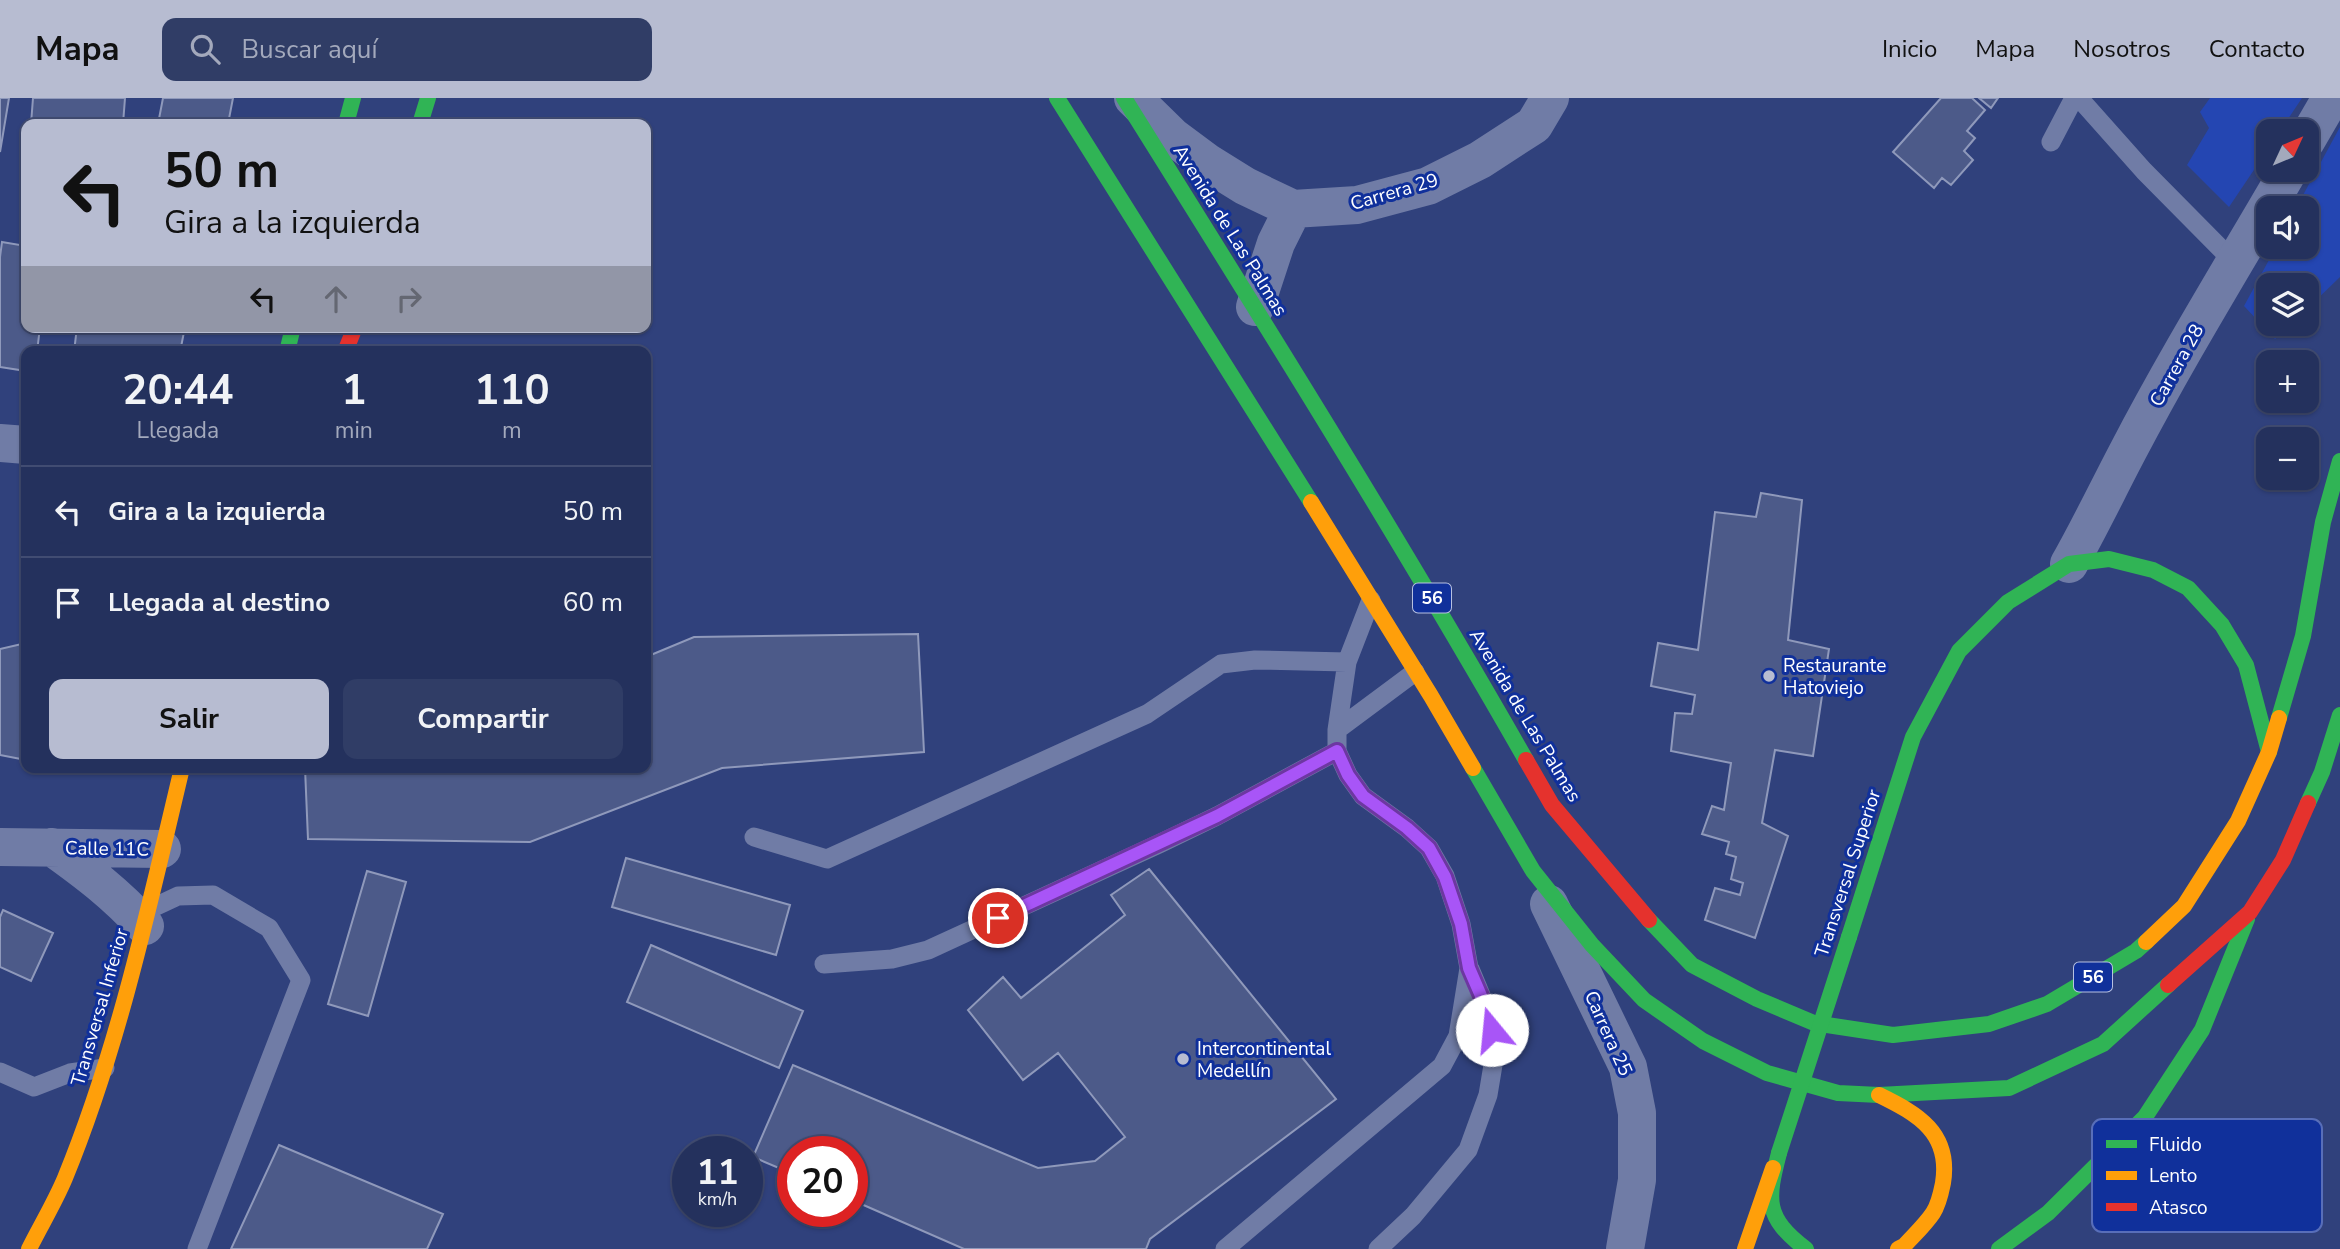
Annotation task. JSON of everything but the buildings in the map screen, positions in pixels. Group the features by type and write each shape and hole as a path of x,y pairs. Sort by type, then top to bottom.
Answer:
{"main road":[{"path":"347,119 353,98"},
{"path":"422,119 428,98"},
{"name":"56","path":"1057,98 1371,598 1533,870 1592,945 1644,1000 1703,1041 1767,1073 1838,1093 1879,1094 2009,1088 2103,1044 2250,912 2283,860 2322,772 2340,715"},
{"name":"Avenida de Las Palmas","path":"1124,98 1255,307 1473,667 1552,806 1637,908 1692,965 1757,999 1814,1023 1893,1035 1989,1024 2047,1004 2136,951 2185,906 2238,821 2269,752 2303,636 2323,522 2340,461"},
{"path":"2069,564 2109,559 2153,570 2188,588 2222,625 2246,665 2269,752"},
{"name":"Transversal Superior","path":"1745,1249 1779,1153 1913,737 1959,651 2008,602 2069,564"},
{"name":"Transversal Inferior","path":"29,1249 64,1180 106,1068 181,773"},
{"path":"2143,1119 2202,1030 2250,912"},
{"path":"1879,1094 1912,1111 1936,1133 1945,1162 1942,1192 1935,1211 1898,1249"},
{"path":"1779,1153 1769,1195 1774,1213 1786,1231 1806,1249"},
{"path":"1999,1249 2048,1213 2092,1169"}],"street":[{"name":"Carrera 29","path":"1133,98 1173,137 1208,163 1245,187 1293,209 1357,205 1428,186 1480,160 1534,125 1550,98"},
{"path":"2319,120 2332,98"},
{"name":"Carrera 28","path":"2069,564 2128,451 2234,262 2283,182"},
{"path":"1255,307 1276,243 1293,209"},
{"path":"0,443 21,445"},
{"name":"Calle 11C","path":"0,847 162,849"},
{"name":"Calle 11C","path":"52,847 146,918"},
{"name":"Carrera 25","path":"1533,870 1628,1066 1637,1113 1637,1180 1625,1249"}],"lane":[{"path":"2051,142 2077,98 2234,262"},
{"path":"1371,598 1347,662 1337,730 1337,751 1348,775 1363,796 1429,848 1445,877 1461,924 1469,968 1488,1012 1496,1047 1488,1095 1468,1150 1413,1216 1378,1249"},
{"path":"754,837 827,859 1147,713 1221,664 1255,660 1347,662"},
{"path":"1337,730 1415,672"},
{"path":"824,964 892,959 928,950 1217,816 1337,751"},
{"path":"146,918 178,896 213,894 269,928 301,980 197,1249"},
{"path":"1225,1249 1442,1066 1458,1036 1469,968"},
{"path":"0,1072 34,1087 70,1073 106,1068"}],"shaded area":[{"path":"2210,98 2302,98 2288,119 2256,119 2256,167 2229,207 2187,165 2209,128 2200,112"},
{"path":"2340,127 2340,277 2319,297 2319,273 2262,273 2269,259 2319,259 2319,196 2303,196 2310,182 2319,182 2319,166"},
{"path":"2256,284 2256,319 2244,306"}],"traffic: fast":[{"path":"347,119 353,98"},
{"path":"422,119 428,98"},
{"path":"1057,98 1311,502"},
{"path":"1124,98 1379,510 1526,760"},
{"path":"288,346 292,333"},
{"path":"2279,718 2303,636 2323,522 2340,461"},
{"path":"2069,564 2109,559 2153,570 2188,588 2222,625 2246,665 2269,752"},
{"path":"1849,937 1913,737 1959,651 2008,602 2069,564"},
{"path":"2308,803 2322,772 2340,715"},
{"path":"1473,768 1533,871 1592,945 1644,1000 1703,1041 1767,1073 1838,1093 1879,1095 2009,1088 2103,1044 2168,985"},
{"path":"2143,1119 2202,1030 2247,919"},
{"path":"1649,920 1692,965 1757,999 1814,1023 1893,1035 1989,1024 2047,1004 2136,951 2146,942"},
{"path":"1779,1153 1849,937"},
{"path":"1779,1153 1772,1183 1772,1207 1782,1227 1806,1249"},
{"path":"1999,1249 2048,1213 2092,1169"}],"traffic: slow":[{"path":"1311,502 1473,768"},
{"path":"2146,942 2184,906 2238,821 2269,752 2279,718"},
{"path":"29,1249 65,1178 101,1078 131,975 181,773"},
{"path":"1879,1095 1907,1110 1929,1127 1937,1138 1944,1166 1940,1198 1935,1210 1904,1246 1898,1249"},
{"path":"1745,1249 1773,1168"}],"traffic: jam":[{"path":"347,346 353,333"},
{"path":"1526,760 1552,805 1649,920"},
{"path":"2168,985 2250,912 2283,860 2308,803"}],"place":[{"name":"Restaurante Hatoviejo","path":"1769,676"},
{"name":"Intercontinental Medellín","path":"1183,1059"}],"route":[{"path":"998,918 1217,816 1337,751 1348,775 1363,796 1429,848 1445,877 1461,924 1469,968 1488,1012 1492,1030"}]}
